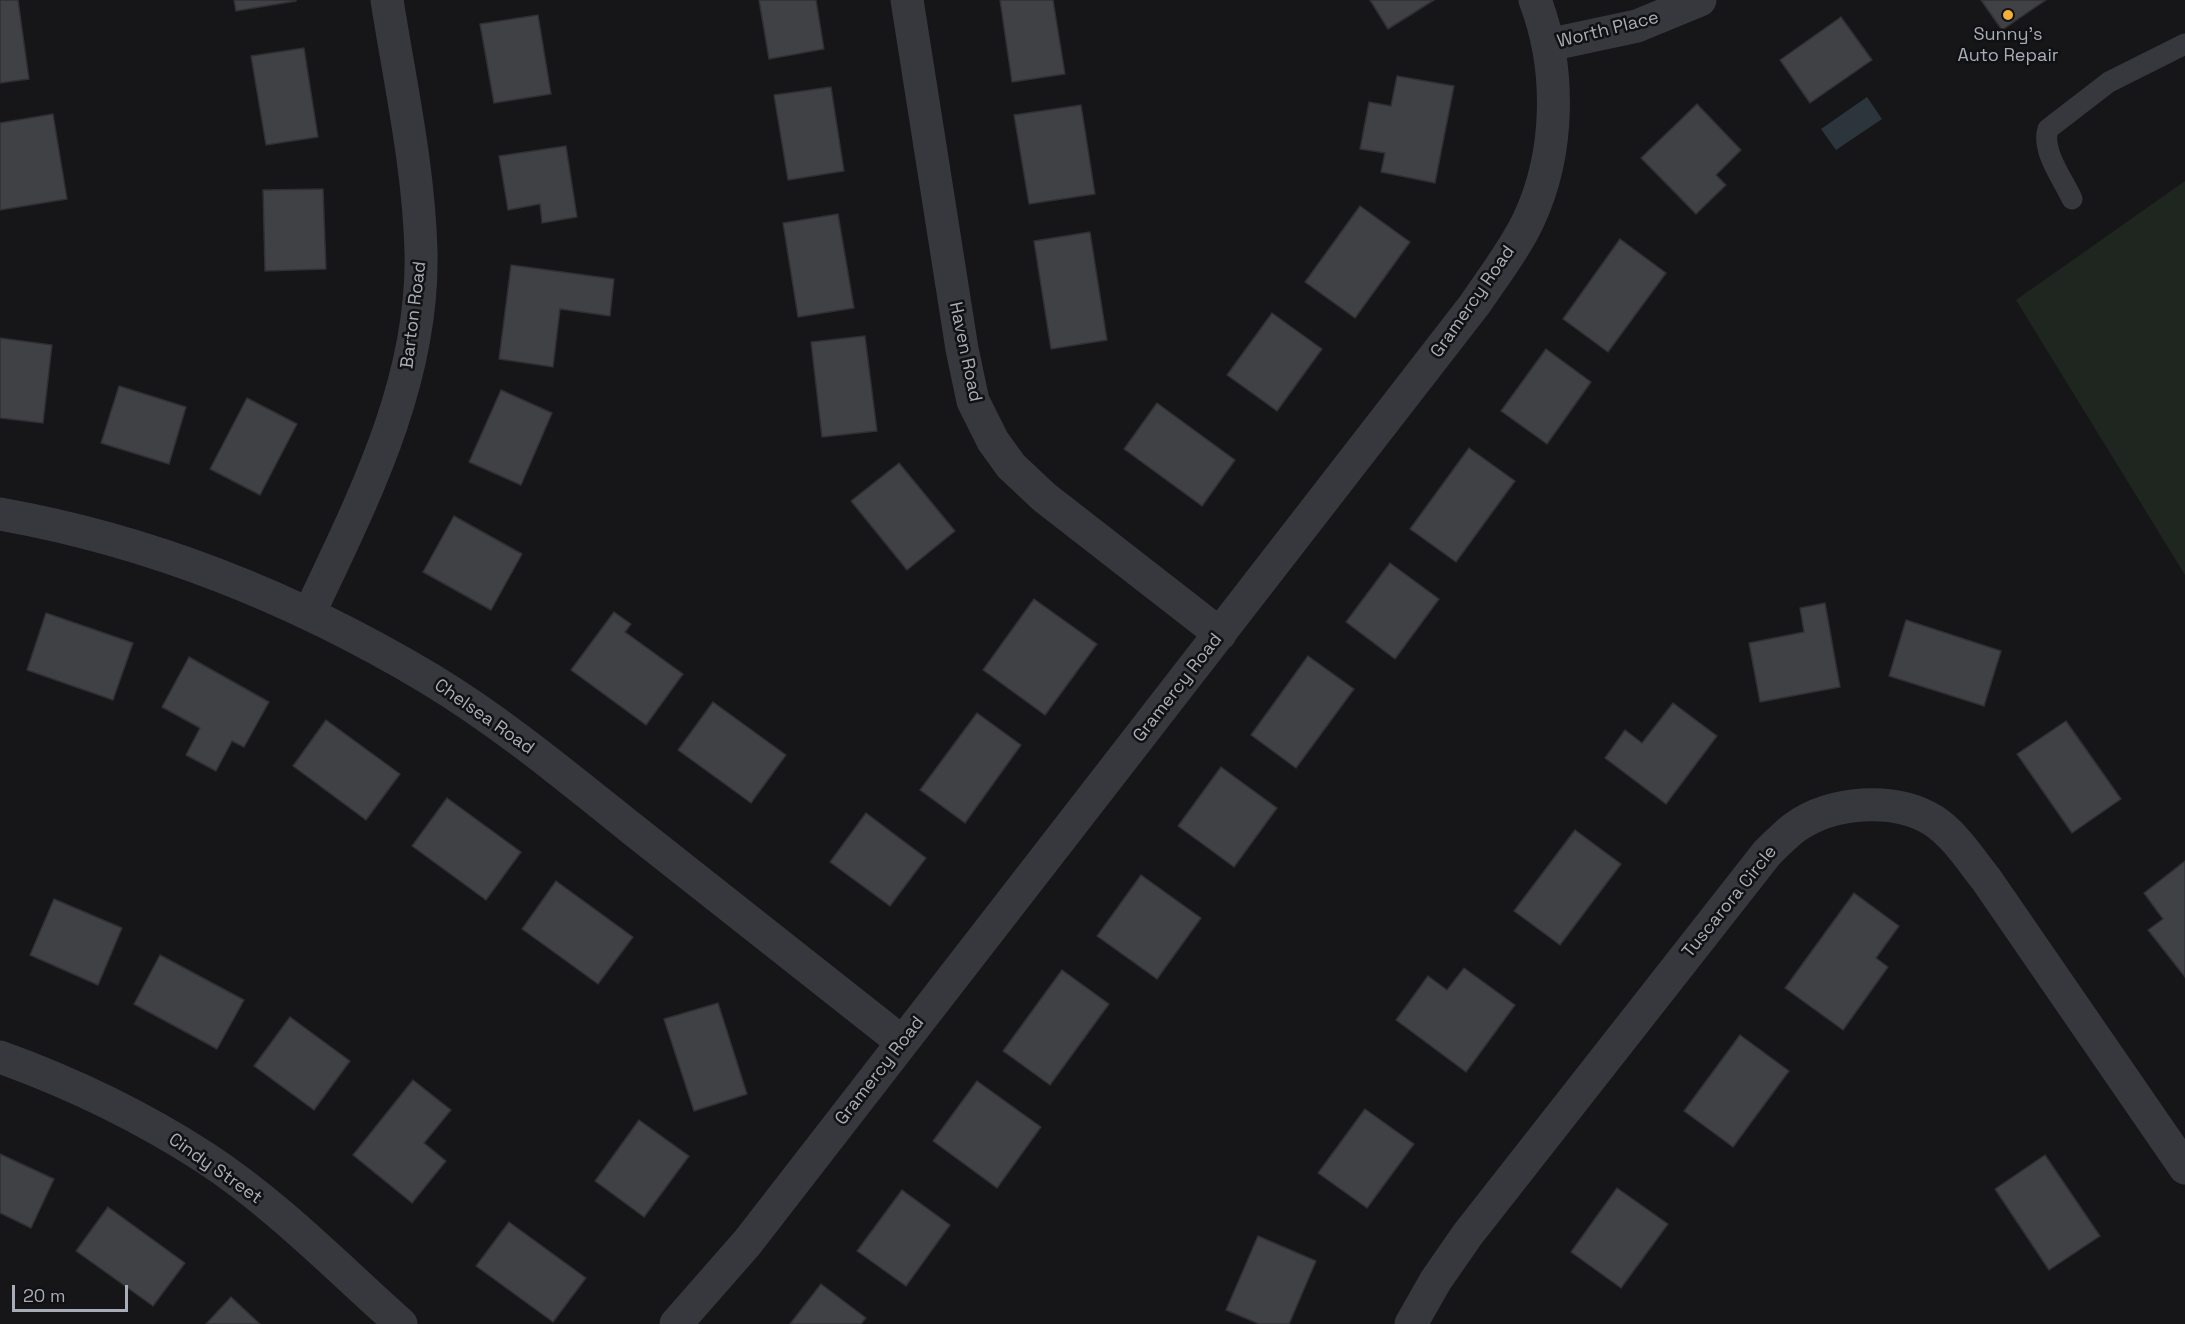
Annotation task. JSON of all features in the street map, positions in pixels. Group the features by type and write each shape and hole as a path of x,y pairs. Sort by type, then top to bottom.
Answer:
{"street":[{"name":"Barton Road","path":"309,614 358,510 387,439 401,398 419,300 422,254 419,201 387,0"},
{"name":"Haven Road","path":"907,0 962,349 973,401 1011,466 1044,497 1220,634"},
{"name":"Gramercy Road","path":"676,1324 747,1243 1475,304 1529,219 1549,153 1554,114 1548,45 1535,0"},
{"name":"Worth Place","path":"1548,45 1637,26 1700,0"},
{"name":"Chelsea Road","path":"0,514 144,549 245,586 309,614 432,680 538,754 902,1042"},
{"name":"Tuscarora Circle","path":"1411,1324 1436,1280 1468,1234 1767,852 1795,827 1818,815 1853,806 1886,806 1911,812 1933,821 1954,838 1986,879 2185,1168"},
{"name":"Cindy Street","path":"0,1058 98,1096 205,1158 260,1198 401,1324"}],"lane":[{"path":"2072,199 2049,151 2045,138 2048,129 2109,82 2185,44"}],"shaded area":[{"path":"1867,97 1882,119 1836,150 1821,129"},
{"path":"2185,181 2185,575 2016,300"}],"building":[{"path":"0,0 18,0 29,79 0,83"},
{"path":"234,0 296,0 296,1 236,11"},
{"path":"759,0 816,0 824,49 769,59"},
{"path":"1000,0 1053,0 1065,74 1012,82"},
{"path":"1370,0 1434,0 1388,29"},
{"name":"Sunny's Auto Repair","path":"1981,0 2046,0 2002,30"},
{"path":"538,15 551,94 494,103 480,24"},
{"path":"1841,17 1872,60 1810,103 1780,60"},
{"path":"304,48 318,137 266,145 251,56"},
{"path":"1397,76 1454,86 1435,183 1381,172 1385,153 1360,149 1369,102 1391,106"},
{"path":"831,87 844,171 788,180 774,95"},
{"path":"1697,104 1741,150 1716,175 1726,185 1696,214 1641,158"},
{"path":"1081,105 1095,194 1029,204 1014,115"},
{"path":"53,114 67,199 0,210 0,123"},
{"path":"566,146 577,217 542,223 540,204 508,210 499,156"},
{"path":"323,189 326,269 265,271 263,190"},
{"path":"1360,206 1410,242 1355,318 1305,282"},
{"path":"838,214 854,308 798,317 783,223"},
{"path":"1090,232 1107,340 1051,349 1034,241"},
{"path":"1620,239 1666,273 1608,352 1563,319"},
{"path":"511,265 614,279 610,316 560,309 553,367 499,359"},
{"path":"1272,313 1322,349 1277,411 1227,375"},
{"path":"865,336 877,431 822,437 811,342"},
{"path":"0,338 52,345 43,423 0,418"},
{"path":"1546,349 1591,382 1547,444 1501,411"},
{"path":"119,386 186,407 169,464 101,443"},
{"path":"501,390 552,413 521,485 469,462"},
{"path":"247,398 297,424 260,495 210,469"},
{"path":"1157,403 1235,460 1202,506 1124,449"},
{"path":"1469,448 1515,481 1456,562 1410,529"},
{"path":"899,463 955,531 907,570 851,501"},
{"path":"454,516 522,554 491,610 423,572"},
{"path":"1390,563 1439,599 1395,659 1346,622"},
{"path":"1034,599 1097,644 1045,715 983,670"},
{"path":"1825,603 1840,687 1760,702 1749,643 1804,632 1800,608"},
{"path":"614,612 631,624 625,632 683,674 646,725 571,670"},
{"path":"46,613 133,643 113,700 27,670"},
{"path":"1906,620 2001,651 1984,706 1889,676"},
{"path":"1308,656 1354,689 1296,768 1251,735"},
{"path":"189,657 269,702 244,747 232,741 216,771 186,755 200,728 162,707"},
{"path":"713,702 786,755 751,803 678,750"},
{"path":"1673,703 1717,736 1666,804 1605,758 1625,730 1642,743"},
{"path":"977,713 1021,745 965,823 920,790"},
{"path":"326,720 400,774 366,820 293,766"},
{"path":"2066,721 2121,799 2072,833 2017,754"},
{"path":"1221,767 1277,808 1234,867 1178,826"},
{"path":"447,798 521,852 486,900 412,846"},
{"path":"866,813 926,858 890,906 830,862"},
{"path":"1575,830 1621,864 1560,945 1514,911"},
{"path":"2185,861 2185,977 2148,930 2163,919 2144,893"},
{"path":"1141,875 1201,918 1157,979 1097,936"},
{"path":"556,881 633,937 598,984 522,929"},
{"path":"1854,893 1899,926 1876,958 1888,967 1843,1030 1785,988"},
{"path":"54,899 122,928 98,985 30,955"},
{"path":"160,955 244,1000 217,1049 134,1004"},
{"path":"1464,968 1515,1005 1466,1072 1396,1020 1428,976 1447,990"},
{"path":"1062,970 1109,1004 1050,1085 1003,1051"},
{"path":"718,1003 747,1094 694,1111 664,1019"},
{"path":"290,1017 350,1061 314,1110 254,1066"},
{"path":"1740,1035 1789,1071 1733,1147 1684,1111"},
{"path":"413,1080 451,1110 424,1143 446,1161 412,1203 353,1155"},
{"path":"977,1081 1041,1127 997,1188 933,1141"},
{"path":"1365,1109 1414,1144 1367,1208 1318,1173"},
{"path":"639,1120 689,1156 644,1217 595,1181"},
{"path":"0,1154 54,1179 31,1228 0,1213"},
{"path":"2045,1155 2100,1236 2049,1270 1995,1189"},
{"path":"1617,1188 1668,1224 1621,1288 1571,1252"},
{"path":"902,1190 950,1225 906,1286 857,1251"},
{"path":"108,1207 185,1263 153,1306 76,1251"},
{"path":"509,1222 586,1278 553,1322 476,1266"},
{"path":"1258,1236 1316,1261 1289,1324 1259,1324 1226,1310"},
{"path":"821,1284 866,1318 861,1324 790,1324"},
{"path":"231,1297 260,1324 206,1324"}],"place":[{"name":"Sunny's Auto Repair","path":"2008,15"}]}
